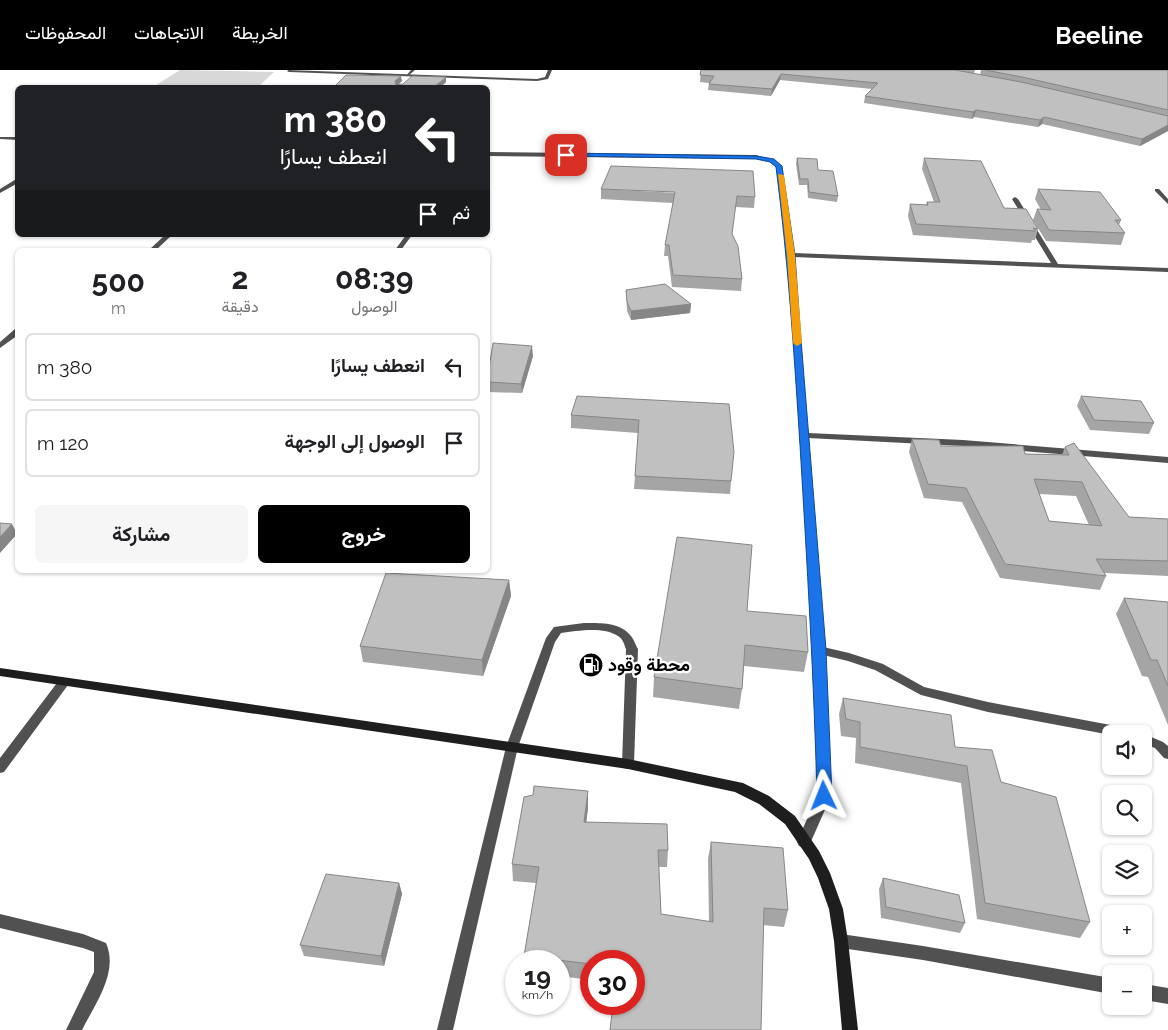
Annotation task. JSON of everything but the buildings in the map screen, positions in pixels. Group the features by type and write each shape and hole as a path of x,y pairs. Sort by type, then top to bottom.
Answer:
{"street":[{"path":"289,71 411,73 541,80 547,78 550,70"},
{"path":"406,81 411,73"},
{"path":"0,138 15,139"},
{"path":"490,154 756,157 772,161 779,166 791,255 819,650 824,796 804,842"},
{"path":"0,191 15,182"},
{"path":"1157,190 1168,202"},
{"path":"1015,199 1056,266"},
{"path":"154,248 167,237"},
{"path":"399,248 408,237"},
{"path":"791,255 1168,270"},
{"path":"0,346 15,334"},
{"path":"804,435 963,443 1168,460"},
{"path":"445,1030 512,747 550,641 558,630 575,626 613,628 626,637 632,649 628,764"},
{"path":"819,650 879,667 921,691 988,707 1102,728"},
{"path":"0,672 628,764 738,788 764,800 790,820 814,854 825,876 836,909 842,941 850,1030"},
{"path":"0,768 64,682"},
{"path":"1152,742 1168,754"},
{"path":"0,921 83,941 101,948 102,973 74,1030"},
{"path":"842,941 924,953 1102,984"},
{"path":"1152,993 1168,996"}],"shaded area":[{"path":"180,70 274,72 260,85 156,85"}],"slow traffic":[{"path":"781,175 791,255 797,343"}],"place":[{"name":"محطة وقود","path":"591,665"}],"route":[{"path":"566,155 756,157 772,161 779,166 791,255 819,650 824,796"}]}
